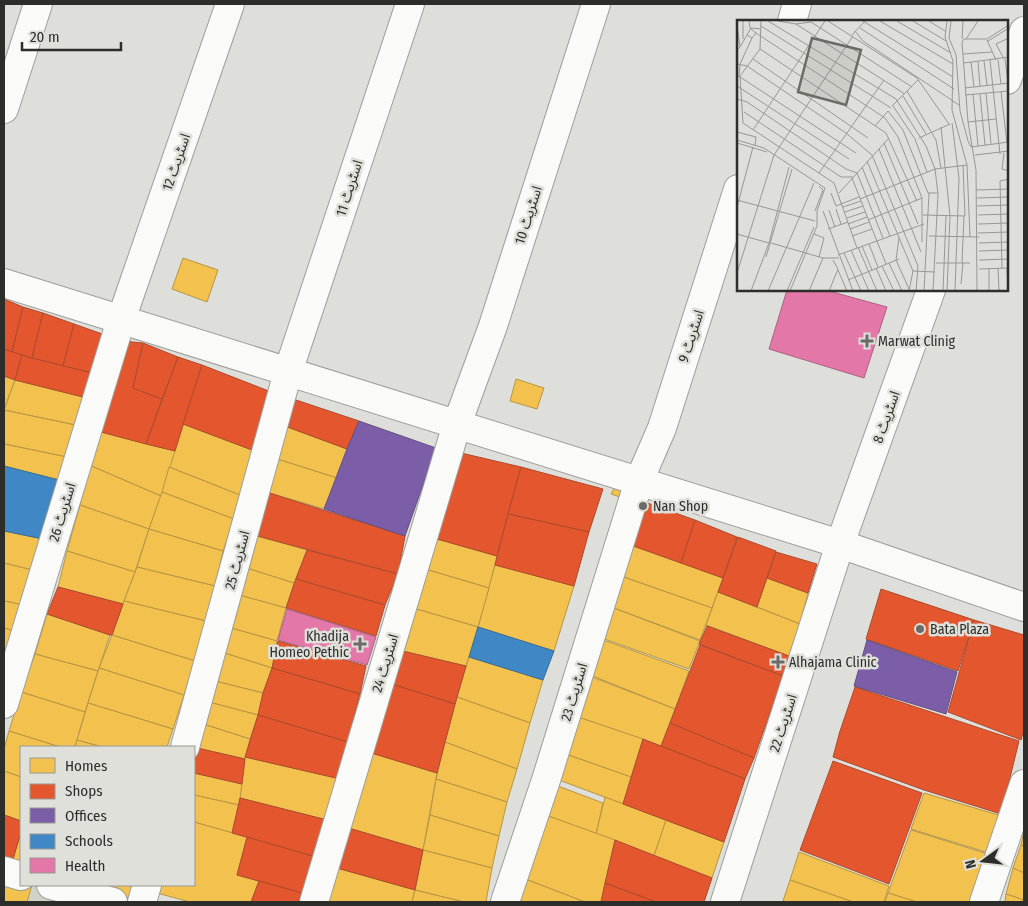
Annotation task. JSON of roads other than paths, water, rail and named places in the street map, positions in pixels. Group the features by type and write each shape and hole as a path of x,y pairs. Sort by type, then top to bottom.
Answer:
{"street":[{"path":"4,109 38,4"},
{"name":"اسٹریٹ 12","path":"121,320 230,4"},
{"name":"اسٹریٹ 11","path":"288,372 410,4"},
{"name":"اسٹریٹ 10","path":"457,424 493,326 596,4"},
{"path":"792,20 798,4"},
{"path":"1008,77 1024,31"},
{"name":"اسٹریٹ 9","path":"639,481 662,428 737,192"},
{"path":"4,283 840,544 1024,607"},
{"name":"اسٹریٹ 8","path":"840,544 931,291"},
{"name":"اسٹریٹ 26","path":"4,704 121,320"},
{"name":"اسٹریٹ 25","path":"185,746 288,372"},
{"name":"اسٹریٹ 24","path":"314,902 457,424"},
{"name":"اسٹریٹ 23","path":"505,902 549,770 639,481"},
{"name":"اسٹریٹ 22","path":"725,902 840,544"},
{"path":"984,902 1024,784"},
{"path":"4,871 20,876"},
{"path":"55,886 113,902"},
{"path":"142,902 147,886"}],"place":[{"name":"Marwat Clinig","path":"867,341"},
{"name":"Nan Shop","path":"643,506"},
{"name":"Bata Plaza","path":"920,629"},
{"name":"Khadija Homeo Pethic","path":"360,644"},
{"name":"Alhajama Clinic","path":"778,662"}]}
